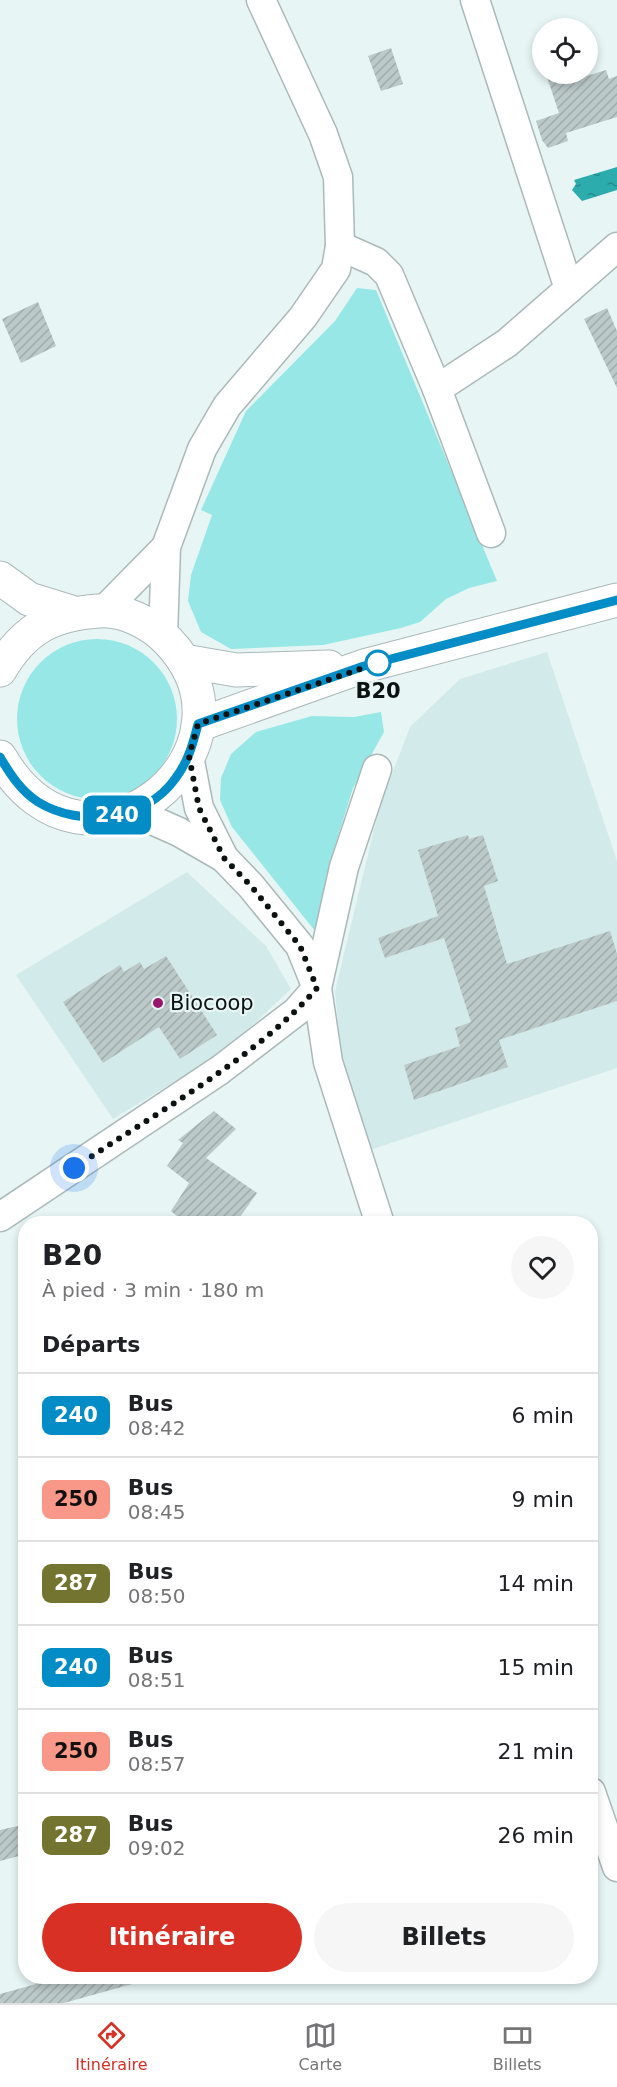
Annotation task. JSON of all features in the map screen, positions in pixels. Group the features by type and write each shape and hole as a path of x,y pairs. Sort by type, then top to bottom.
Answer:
{"main road":[{"path":"0,578 29,599 71,612"},
{"path":"198,724 364,666 617,600"},
{"path":"0,669 29,633 49,620 71,612 104,610 133,616 163,636 184,661 196,692 198,724 189,756 174,781 153,800 132,811 100,818 67,815 38,802 4,773"},
{"path":"184,661 236,670 364,666"}],"street":[{"path":"163,636 166,547 202,449 226,406 303,317 336,269 340,246 338,177 323,134 261,0"},
{"path":"475,0 569,289"},
{"path":"340,246 376,262 389,275 437,389 491,533"},
{"path":"437,389 507,343 617,248"},
{"path":"104,610 166,547"},
{"path":"189,756 199,808 224,858"},
{"path":"0,1217 220,1070 297,1011 317,988 344,867 376,769"},
{"path":"132,811 179,832 224,858 251,886 300,946 317,988 327,1062 377,1216"},
{"path":"598,1812 617,1867"}],"shaded area":[{"path":"357,288 376,290 497,581 469,588 446,599 420,622 401,628 323,645 231,649 201,632 188,601 191,575 212,515 201,510 246,411 335,321"},
{"path":"97,639 113,640 128,645 142,652 154,662 164,674 171,688 176,703 176,735 171,750 164,764 154,776 142,786 128,793 113,798 97,799 81,798 66,793 52,786 40,776 30,764 23,750 18,735 17,719 18,703 23,688 30,674 40,662 52,652 66,645 81,640"},
{"path":"547,652 617,861 617,1068 370,1150 342,1065 335,991 380,805 410,727 460,679"},
{"path":"381,712 384,732 353,788 329,865 315,931 232,827 220,800 221,778 231,754 256,732 312,716 354,717"},
{"path":"187,872 266,946 291,989 226,1050 113,1119 16,975"}],"water":[{"path":"617,167 617,190 582,201 572,190 576,184 574,180"}],"building":[{"path":"391,48 403,84 381,91 368,56"},
{"path":"606,70 609,79 617,76 617,117 566,133 568,141 548,148 542,140 536,121 559,113 549,84 598,84 598,72"},
{"path":"38,302 56,346 21,363 2,319"},
{"path":"607,308 617,331 617,388 584,319"},
{"path":"468,835 469,839 483,835 498,881 484,886 507,964 610,931 617,954 617,1001 499,1040 508,1067 414,1100 404,1065 460,1046 455,1028 471,1022 444,938 385,958 378,938 438,916 418,850"},
{"path":"166,956 217,1035 180,1059 159,1027 103,1063 63,1002 120,965 124,972 140,962 144,969"},
{"path":"214,1111 236,1129 206,1158 257,1193 241,1216 177,1216 171,1211 189,1183 167,1166 183,1143 178,1140"},
{"path":"18,1826 18,1856 0,1861 0,1830"},
{"path":"36,1984 132,1984 64,2003 0,2003 0,1994"}],"bus line":[{"name":"240","path":"0,757 13,780 38,802 67,815 100,818 132,811 153,800 174,781 189,756 198,724 364,666 617,600"}],"place":[{"name":"B20","path":"378,663"},
{"name":"Biocoop","path":"158,1003"}],"route":[{"path":"74,1168 220,1070 297,1011 317,988 300,946 251,886 224,858 199,808 189,756 198,724 378,663"}]}
